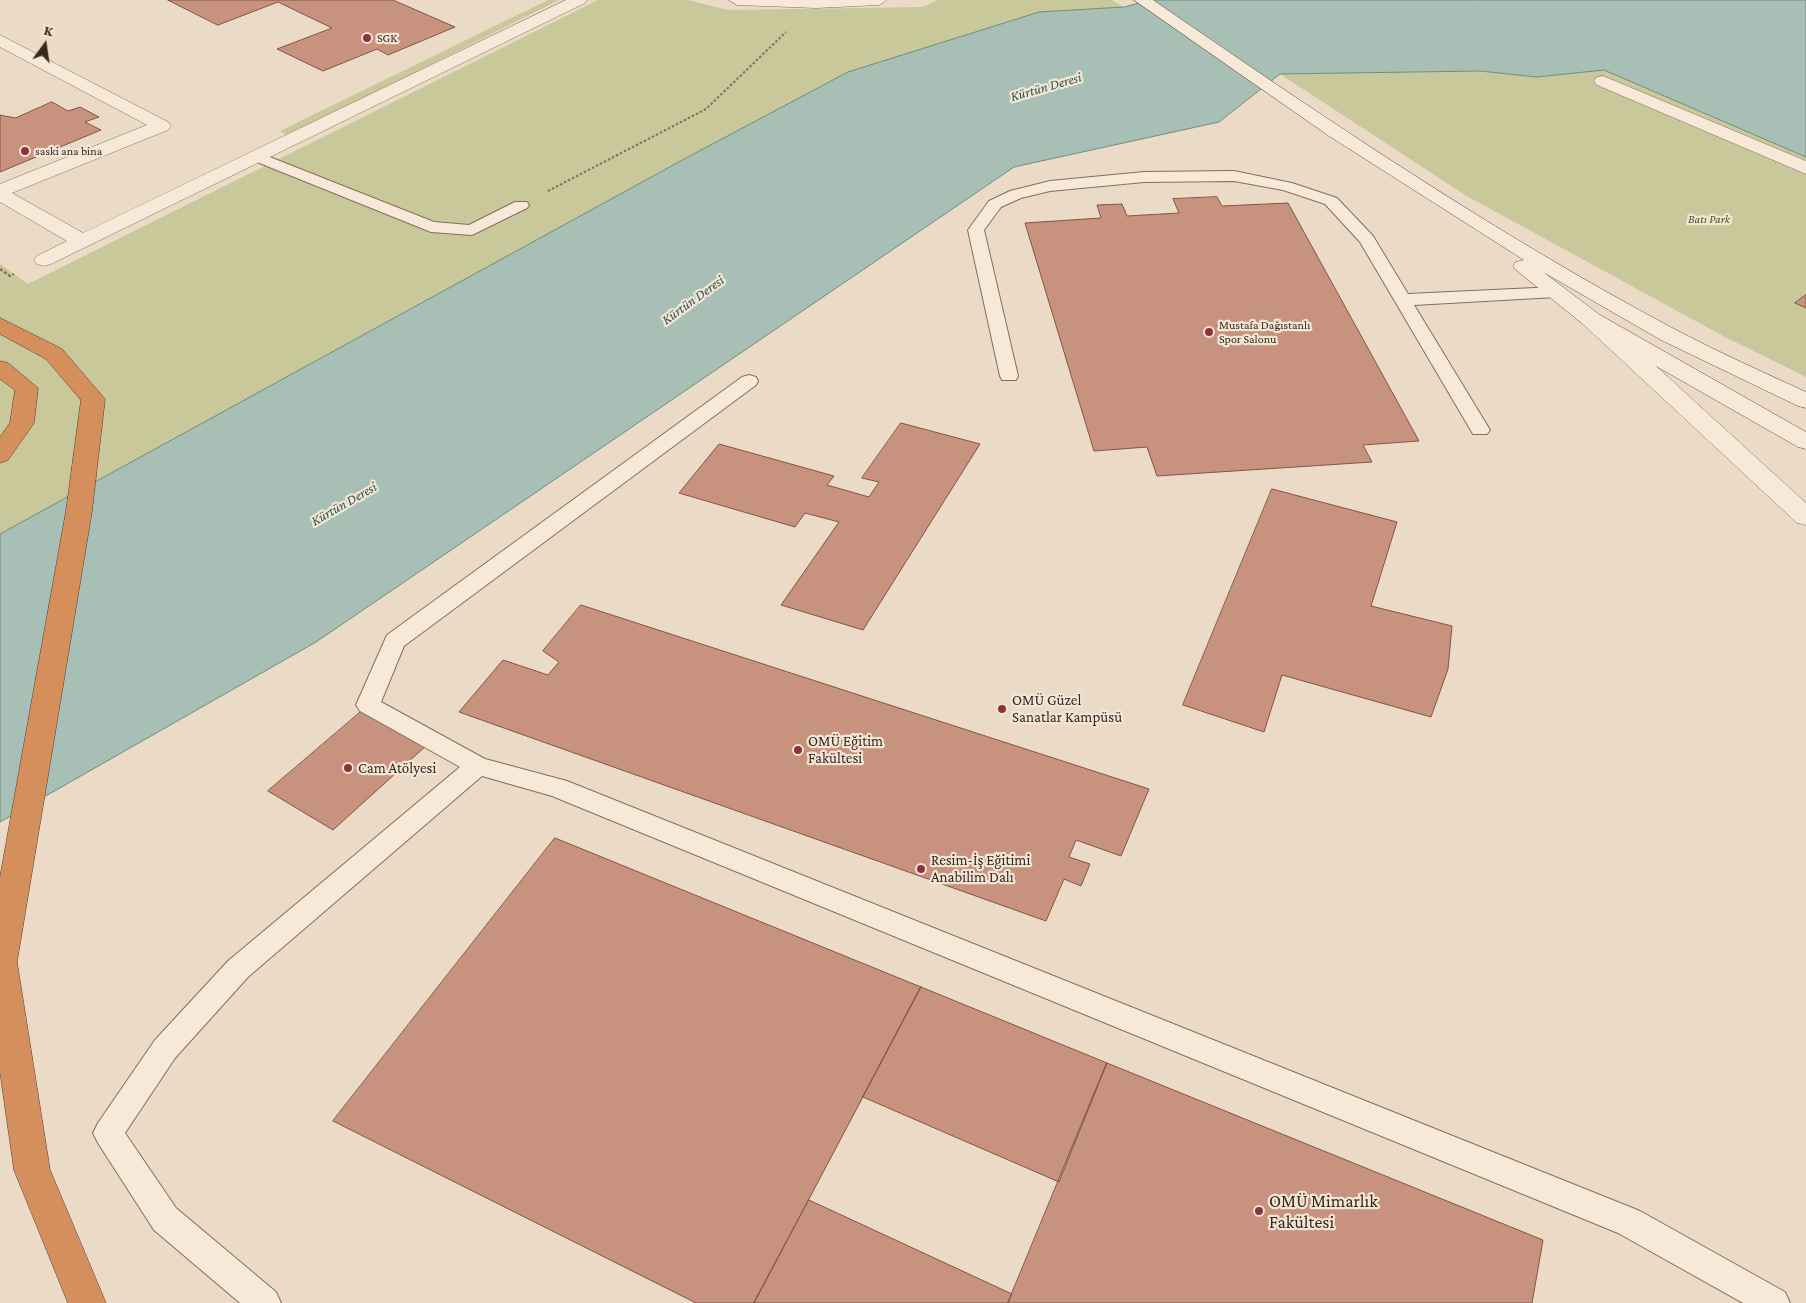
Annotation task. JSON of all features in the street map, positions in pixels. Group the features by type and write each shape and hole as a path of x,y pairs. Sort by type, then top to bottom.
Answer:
{"highway":[{"path":"0,325 54,354 93,399 79,511 1,962 32,1170 87,1303"},
{"path":"0,368 27,388 22,423 0,455"}],"street":[{"path":"44,260 579,0"},
{"path":"738,0 816,3 879,0"},
{"path":"1142,0 1308,115 1452,208 1669,335 1806,401"},
{"path":"0,40 162,126 0,192"},
{"path":"1603,81 1806,168"},
{"path":"0,192 83,242"},
{"path":"1452,208 1592,320 1806,517"},
{"path":"1592,320 1806,442"},
{"path":"1738,477 1796,484 1806,491"}],"lane":[{"path":"257,157 431,227 472,230 521,205"},
{"path":"1010,376 976,230 995,204 1016,194 1050,186 1144,176 1234,176 1286,186 1331,201 1366,240 1480,430"},
{"path":"1402,300 1556,292"},
{"path":"749,381 395,641 368,705 478,766 558,788 1629,1222 1774,1303"},
{"path":"265,1303 165,1219 108,1133 165,1049 238,969 478,766"}],"path":[{"path":"521,205 706,109 816,3"}],"green space":[{"path":"548,0 559,0 288,136 280,131"},
{"path":"598,0 688,0 728,10 923,7 937,0 1112,0 1124,7 1039,12 0,534 0,264 28,284"},
{"name":"Batı Park","path":"1604,70 1806,157 1806,377 1723,336 1465,195 1280,74 1480,71 1537,77"}],"water":[{"name":"Kürtün Deresi","path":"1151,0 1806,0 1806,157 1604,70 1537,77 1480,71 1280,74 1219,122 1014,167 316,642 0,822 0,534 686,158 848,72 1039,12 1124,7"}],"building":[{"name":"SGK","path":"168,0 393,0 455,27 388,55 377,49 323,71 277,49 332,28 278,2 218,25"},
{"name":"saski ana bina","path":"52,102 68,111 80,107 99,117 85,122 101,130 0,172 0,115 15,118"},
{"name":"Mustafa Dağıstanlı Spor Salonu","path":"1217,197 1222,206 1288,203 1419,441 1363,445 1372,462 1157,476 1147,447 1094,451 1025,223 1101,218 1097,205 1122,204 1127,216 1179,213 1173,199"},
{"path":"1806,295 1806,308 1795,303"},
{"path":"901,423 980,444 863,630 781,605 839,522 805,513 795,527 679,493 719,444 834,476 827,485 869,497 879,482 862,478"},
{"path":"1272,489 1397,522 1371,606 1452,626 1448,669 1431,717 1282,675 1264,732 1183,705"},
{"name":"OMÜ Eğitim Fakültesi","path":"581,605 1149,789 1121,856 1076,840 1069,857 1090,864 1081,886 1064,879 1046,921 459,712 503,660 548,675 559,662 543,651"},
{"name":"Cam Atölyesi","path":"363,710 427,745 333,830 268,791"},
{"path":"555,838 921,987 754,1303 696,1303 333,1121"},
{"path":"921,987 1107,1063 1059,1182 863,1097"},
{"name":"OMÜ Mimarlık Fakültesi","path":"1107,1063 1543,1240 1532,1303 1008,1303"},
{"path":"809,1200 1012,1294 1008,1303 754,1303"}],"place":[{"name":"SGK","path":"367,38"},
{"name":"saski ana bina","path":"25,151"},
{"name":"Mustafa Dağıstanlı Spor Salonu","path":"1209,332"},
{"name":"OMÜ Güzel Sanatlar Kampüsü","path":"1002,709"},
{"name":"OMÜ Eğitim Fakültesi","path":"798,750"},
{"name":"Cam Atölyesi","path":"348,768"},
{"name":"Resim-İş Eğitimi Anabilim Dalı","path":"921,869"},
{"name":"OMÜ Mimarlık Fakültesi","path":"1259,1211"}]}
